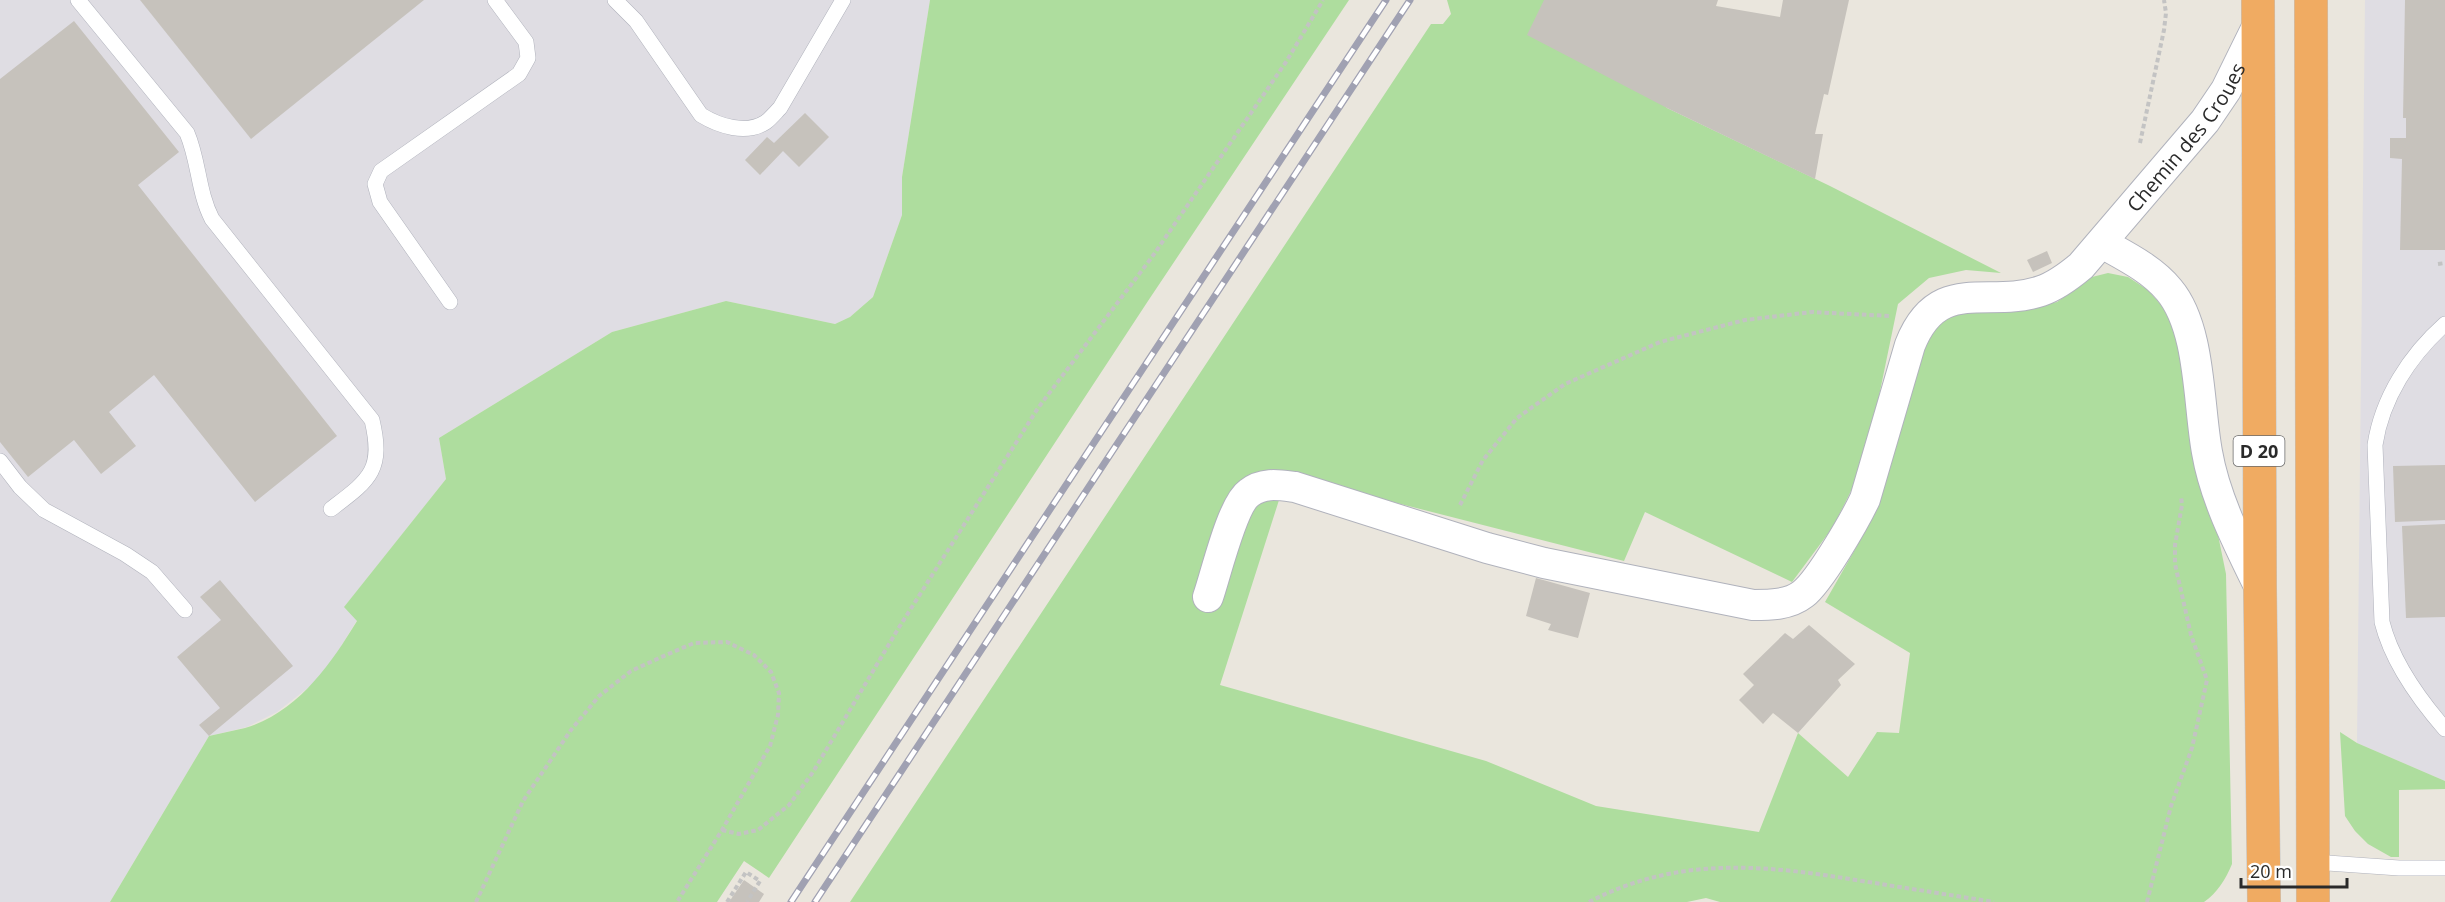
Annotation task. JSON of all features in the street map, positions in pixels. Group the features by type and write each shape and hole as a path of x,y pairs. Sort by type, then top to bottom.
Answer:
{"highway":[{"name":"D 20","path":"2311,0 2313,902"},
{"name":"D 20","path":"2258,13 2260,588 2264,902"}],"street":[{"name":"Chemin des Croues","path":"1926,317 1932,310 1953,299 2020,295 2041,291 2062,281 2081,266 2205,122 2226,90 2258,13"},
{"path":"2102,243 2153,274 2169,290 2184,311 2191,333 2207,454 2228,517 2260,588"},
{"path":"1208,597 1237,509 1249,493 1269,484 1295,487 1449,536 1544,563 1753,605 1772,605 1790,601 1804,594 1815,580 1854,521 1865,499 1910,345 1917,326 1926,317"}],"lane":[{"path":"78,0 187,133 194,150 204,203 212,219 372,420 378,445 374,467 360,487 331,509"},
{"path":"450,302 380,202 375,184 381,171 519,74 528,58 525,42 495,0"},
{"path":"615,0 636,21 701,115 716,124 749,128 766,122 780,108 843,0"},
{"path":"2445,324 2421,347 2392,391 2378,428 2375,445 2382,622 2390,646 2406,676 2445,729"},
{"path":"0,461 20,487 44,510 125,554 152,572 185,610"},
{"path":"2313,862 2399,868 2445,868"}],"path":[{"path":"722,831 739,834 758,830 789,805 813,772 898,629 1038,408 1152,257 1286,62 1323,0"},
{"path":"2140,147 2164,30 2166,13 2164,0"},
{"path":"2438,264 2445,263"},
{"path":"1449,536 1463,496 1483,460 1517,418 1565,384 1660,342 1745,320 1812,312 1926,317"},
{"path":"2147,902 2171,806 2192,748 2206,680 2191,635 2175,564 2175,545 2182,505 2181,495"},
{"path":"476,902 523,801 571,730 599,696 631,671 694,644 728,642 754,655 771,672 779,693 778,716 770,746 722,831 676,902"},
{"path":"1589,902 1638,880 1668,873 1702,868 1743,867 1790,869 1994,902"},
{"path":"727,902 746,872 760,881 747,902"}],"shaded area":[{"path":"0,0 930,0 902,177 902,215 873,297 850,317 835,324 726,301 612,332 439,438 446,479 345,606 357,620 334,658 313,684 277,712 247,727 209,736 110,902 0,902"},
{"path":"2365,0 2445,0 2445,781 2357,743"}],"green space":[{"path":"930,0 1349,0 1148,301 769,878 744,861 717,902 110,902 209,736 245,728 281,711 311,685 336,654 357,621 344,607 446,479 439,438 612,332 726,301 835,324 850,317 873,297 902,215 902,177"},
{"path":"1447,0 1544,0 1667,108 1830,186 2001,273 1966,270 1929,278 1898,304 1873,425 1858,477 1833,527 1792,582 1645,512 1624,561 1287,475 1220,685 1486,761 1596,806 1759,832 1798,733 1848,777 1877,732 1899,733 1910,653 1825,602 1857,546 1888,469 1918,347 1933,324 1956,310 2022,309 2057,302 2092,277 2108,273 2128,277 2148,290 2174,320 2226,574 2232,864 2221,885 2209,898 2204,902 1720,902 1706,898 1687,902 850,902 1431,24 1443,24 1451,14"},
{"path":"2340,732 2357,743 2445,781 2445,789 2399,790 2399,857 2391,857 2368,844 2345,816"}],"building":[{"path":"140,0 424,0 251,139"},
{"path":"1544,0 1718,0 1716,6 1780,17 1783,0 1849,0 1828,95 1824,94 1815,134 1823,134 1815,179 1667,108 1527,35"},
{"path":"2405,0 2445,0 2445,250 2400,250 2402,159 2390,158 2390,138 2406,138 2406,118 2403,118"},
{"path":"74,21 179,152 138,185 337,436 255,502 154,375 109,412 136,446 101,474 74,440 28,477 0,442 0,79"},
{"path":"805,113 829,137 799,167 783,151 760,175 745,160 767,137 774,143"},
{"path":"2047,251 2052,263 2033,272 2027,260"},
{"path":"2445,465 2445,520 2395,522 2393,466"},
{"path":"2445,524 2445,617 2406,618 2402,526"},
{"path":"1536,578 1590,593 1578,638 1548,630 1551,624 1526,616"},
{"path":"220,580 293,666 209,736 199,725 220,708 177,657 221,620 200,597"},
{"path":"1809,625 1855,664 1838,680 1841,685 1798,733 1773,713 1763,724 1739,700 1754,685 1743,674 1785,633 1793,639"},
{"path":"744,880 764,894 759,902 729,902"}],"railway":[{"path":"791,902 1386,0"},
{"path":"815,902 1410,0"}]}
